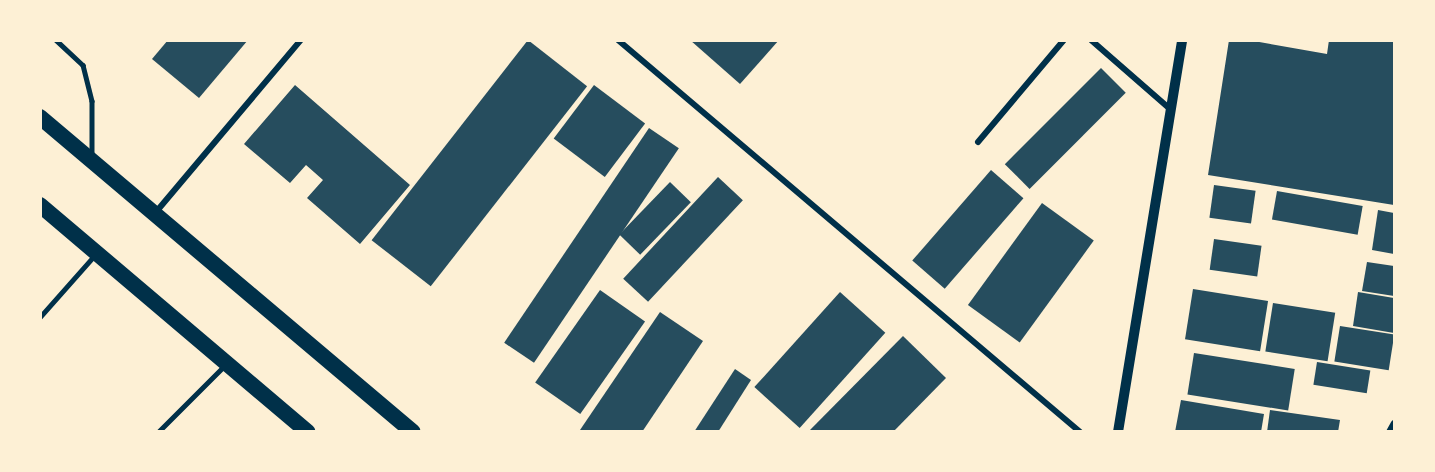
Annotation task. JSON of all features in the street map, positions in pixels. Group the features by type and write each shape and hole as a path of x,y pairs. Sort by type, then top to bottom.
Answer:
{"highway":[{"path":"40,117 413,432"},
{"path":"40,205 308,432"}],"street":[{"path":"154,214 301,40"},
{"path":"618,40 1080,432"},
{"path":"978,142 1064,40"},
{"path":"1091,40 1169,108"},
{"path":"1118,432 1169,108 1182,40"},
{"path":"1389,432 1395,423"}],"lane":[{"path":"56,40 83,65 92,101 92,161"},
{"path":"40,317 97,253"},
{"path":"158,432 227,363"}],"building":[{"path":"168,40 248,40 199,98 152,59"},
{"path":"528,40 587,86 431,286 372,240"},
{"path":"690,40 779,40 740,84"},
{"path":"1229,40 1248,40 1327,54 1329,40 1394,40 1394,205 1208,175"},
{"path":"1101,68 1126,93 1030,189 1005,164"},
{"path":"295,85 410,185 360,244 307,198 323,180 306,165 290,183 244,144"},
{"path":"594,85 645,124 605,177 554,139"},
{"path":"649,128 679,148 534,363 504,343"},
{"path":"991,170 1023,198 945,289 912,261"},
{"path":"718,177 743,200 648,302 623,279"},
{"path":"670,182 691,202 640,255 619,235"},
{"path":"1214,185 1256,191 1251,224 1209,218"},
{"path":"1277,191 1363,206 1358,235 1272,220"},
{"path":"1042,203 1094,241 1020,343 968,305"},
{"path":"1378,210 1394,213 1394,254 1372,250"},
{"path":"1214,239 1262,246 1257,276 1210,270"},
{"path":"1367,262 1394,266 1394,296 1362,291"},
{"path":"1193,289 1268,301 1260,351 1185,339"},
{"path":"600,290 645,322 580,414 535,383"},
{"path":"840,292 885,333 800,428 754,387"},
{"path":"1358,292 1394,298 1394,333 1353,326"},
{"path":"1273,303 1335,313 1328,361 1265,351"},
{"path":"660,312 703,341 642,432 582,432 580,430"},
{"path":"1340,326 1394,335 1389,370 1334,362"},
{"path":"903,336 946,378 893,432 808,432"},
{"path":"1194,353 1295,369 1288,410 1187,394"},
{"path":"1317,362 1370,370 1367,393 1313,385"},
{"path":"735,369 751,380 718,432 694,432"},
{"path":"1181,400 1264,414 1261,432 1175,432"},
{"path":"1270,410 1340,420 1338,432 1267,432"}]}
